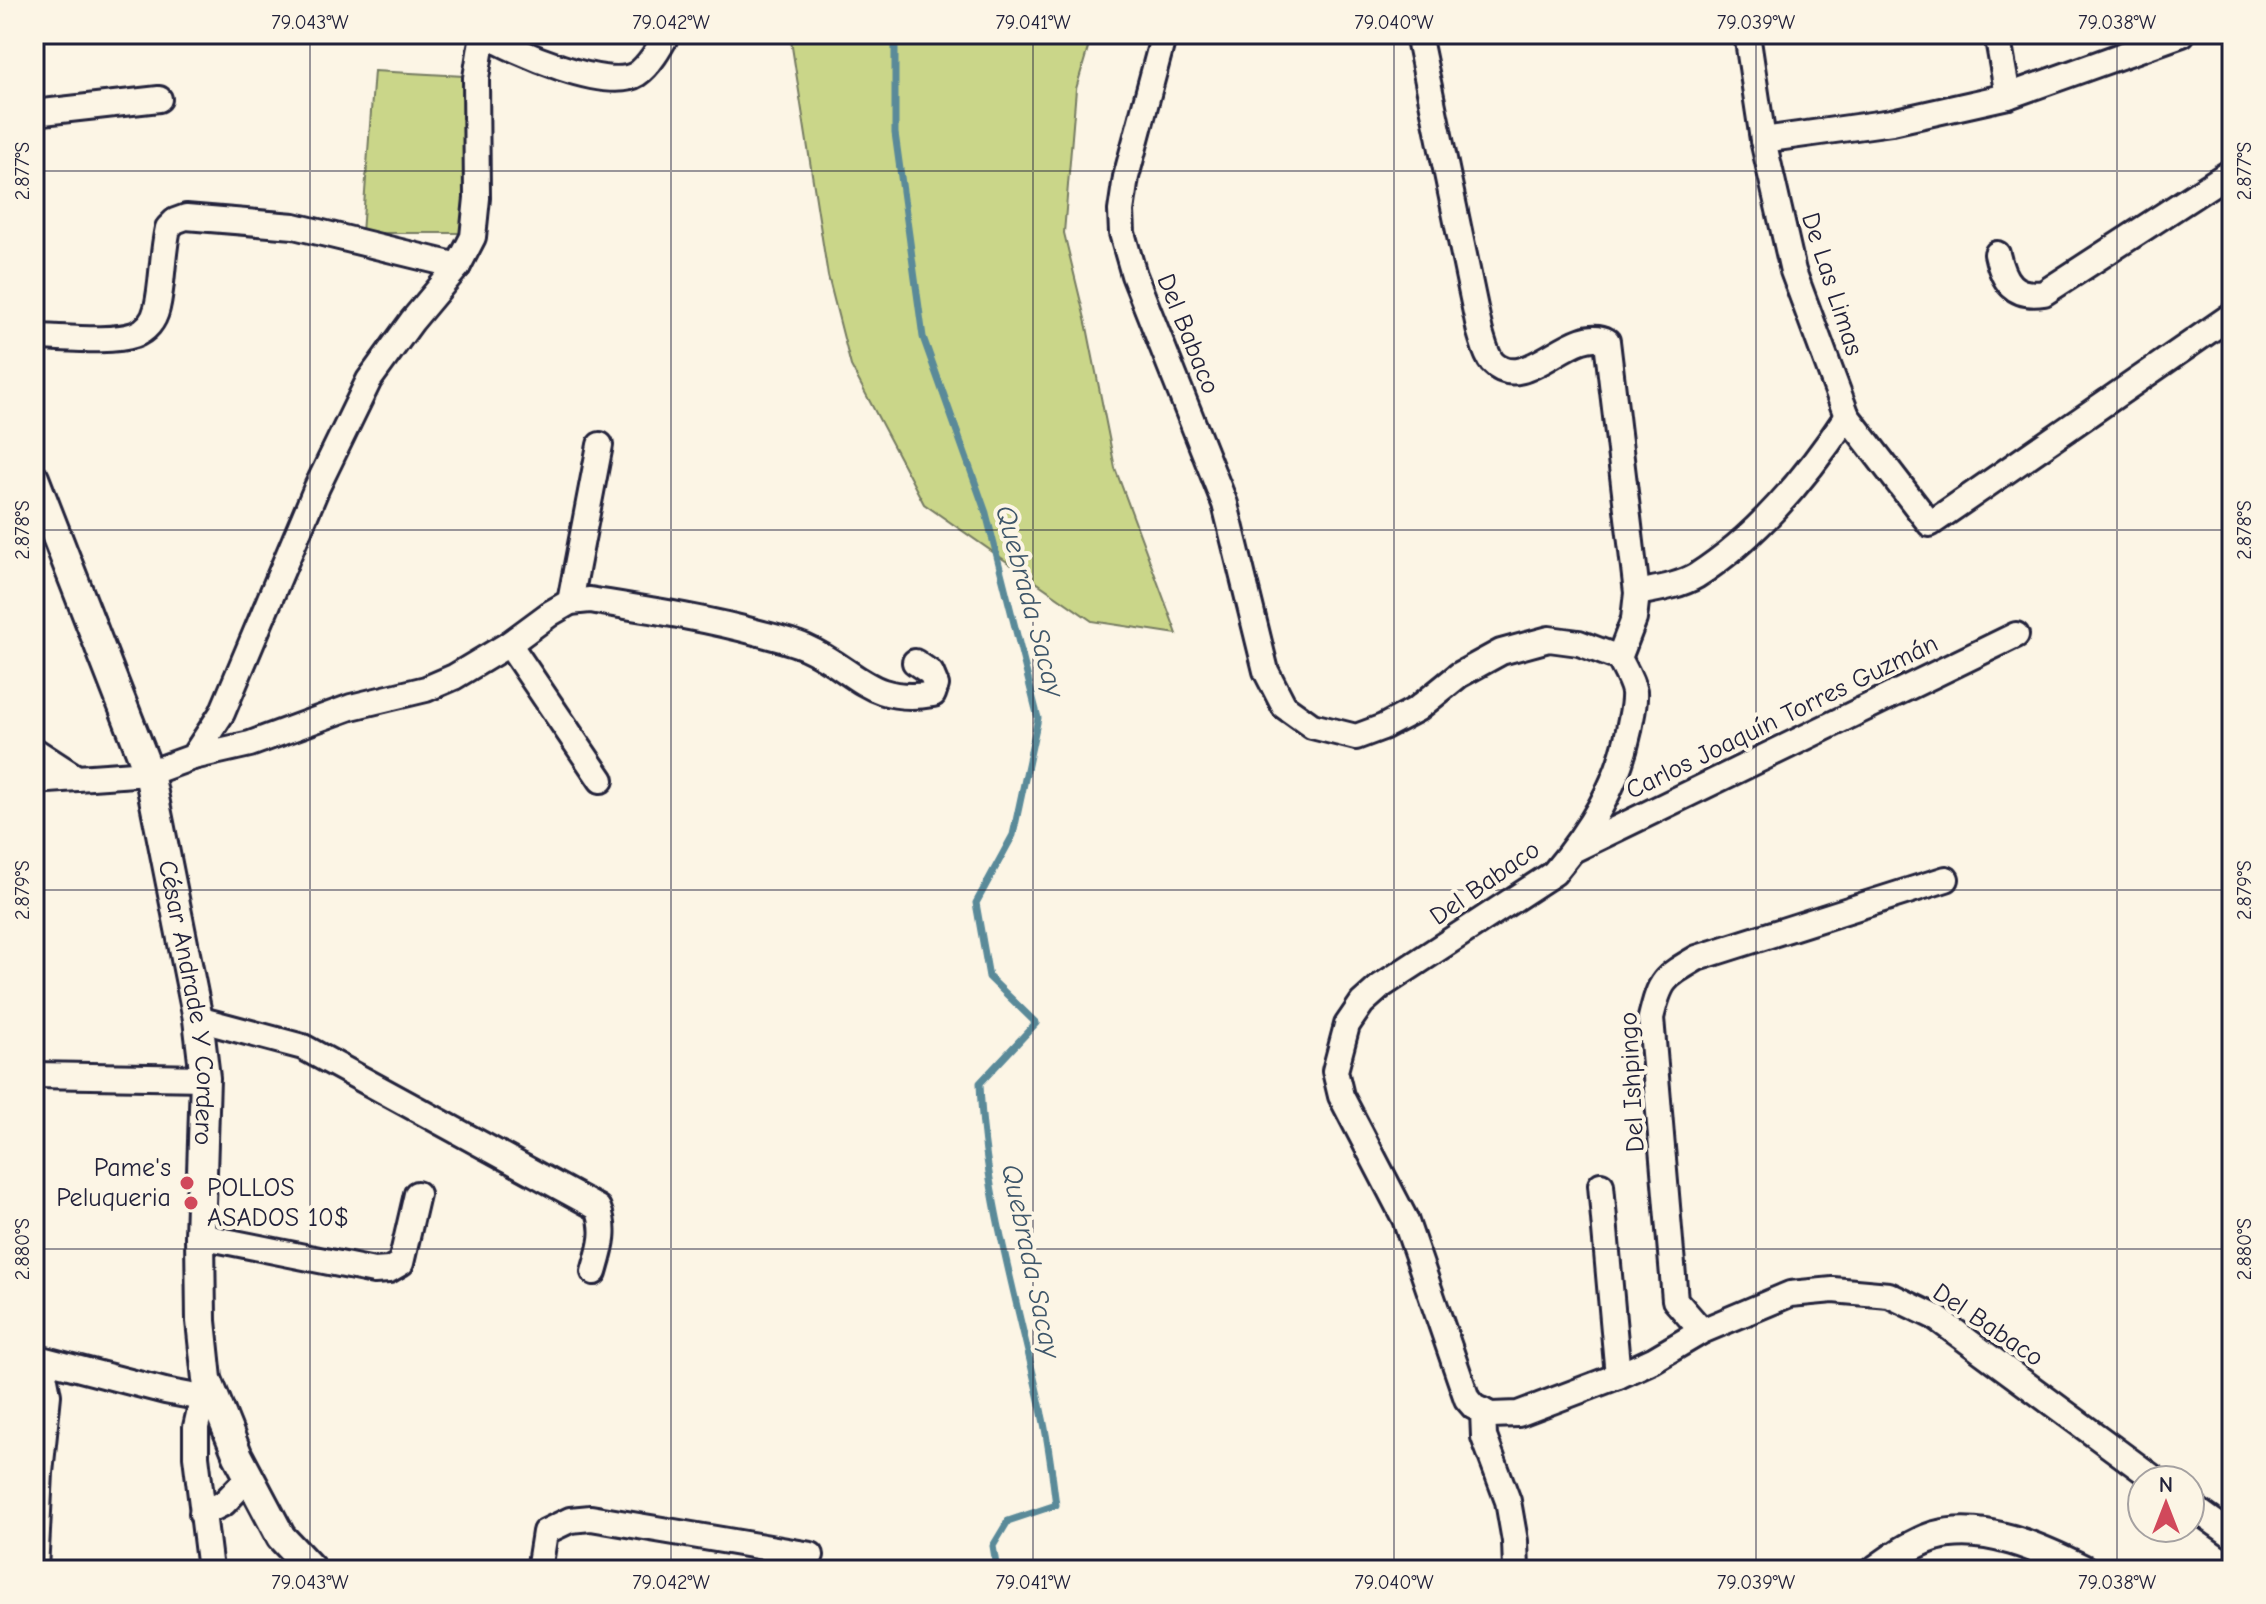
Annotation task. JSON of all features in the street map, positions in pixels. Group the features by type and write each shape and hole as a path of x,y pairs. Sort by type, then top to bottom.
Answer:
{"street":[{"path":"193,757 222,713 317,487 369,380 412,321 458,266 473,237 477,198 476,78 484,34 511,49 552,64 592,77 619,79 637,74 659,50 667,34"},
{"name":"Del Babaco","path":"1164,34 1126,177 1121,211 1122,233 1134,275 1225,504 1266,671 1284,706 1312,726 1356,737 1417,709 1459,675 1501,652 1549,639 1579,643 1619,658 1634,688 1624,751 1604,804 1573,850 1554,873 1381,986 1362,1003 1347,1025 1335,1071 1341,1096 1405,1219 1467,1399 1474,1407 1499,1416 1518,1414 1618,1376 1653,1360 1702,1331 1790,1294 1833,1290 1889,1295 1935,1317 2134,1464"},
{"path":"1418,34 1480,332 1491,361 1504,369 1523,371 1593,337 1607,341 1637,593 1634,619 1619,658"},
{"name":"De Las Limas","path":"1747,34 1763,140 1793,271 1847,416 1930,524 2232,315"},
{"path":"1997,34 2008,96"},
{"path":"1763,140 1892,122 2008,96 2182,34"},
{"path":"34,113 159,99"},
{"path":"1997,254 2001,273 2011,286 2029,295 2044,293 2232,171"},
{"path":"34,337 116,337 133,335 146,328 158,306 168,228 186,217 294,226 458,266"},
{"path":"1637,593 1694,578 1739,543 1825,450 1847,416"},
{"path":"570,602 600,445"},
{"name":"César Andrade Y Cordero","path":"34,478 149,773 198,1019 205,1078 200,1236 204,1388 281,1537 312,1570"},
{"path":"34,781 149,773 193,757 250,744 351,707 426,689 454,677 509,644 570,602 590,600 755,632 806,648 870,689 891,696 933,694 936,685 931,673 915,662"},
{"name":"Carlos Joaquín Torres Guzmán","path":"1573,850 2016,635"},
{"path":"509,644 601,780"},
{"path":"34,750 77,778"},
{"name":"Del Ishpingo","path":"1702,1331 1675,1300 1651,1018 1657,990 1667,976 1697,958 1946,879"},
{"path":"198,1019 303,1047 598,1208 604,1223 604,1238 594,1272"},
{"path":"34,1075 205,1078"},
{"path":"1601,1185 1618,1376"},
{"path":"200,1236 374,1271 389,1270 401,1263 417,1194"},
{"path":"37,1363 165,1391 204,1388 196,1427 196,1456 210,1570"},
{"path":"35,1570 37,1472 48,1395 37,1363"},
{"path":"1483,1411 1484,1437 1508,1501 1516,1570"},
{"path":"202,1514 224,1503 249,1477"},
{"path":"2206,1516 2232,1535"},
{"path":"539,1570 545,1532 570,1520 591,1518 811,1555"},
{"path":"1876,1570 1901,1552 1937,1535 1980,1533 2040,1548 2084,1570"}],"green space":[{"path":"790,34 1092,34 1076,89 1064,233 1087,327 1115,468 1177,634 1092,621 924,504 851,366 828,276"},
{"path":"374,71 464,76 463,233 362,233"}],"waterway":[{"name":"Quebrada Sacay","path":"895,34 895,133 923,337 986,513 1038,718 1013,835 976,903 989,977 1036,1023 980,1083 995,1209 1044,1425 1056,1505 1008,1521 993,1546 997,1570"}],"place":[{"name":"Pame's Peluqueria","path":"187,1183"},
{"name":"POLLOS ASADOS 10$","path":"191,1203"}]}
